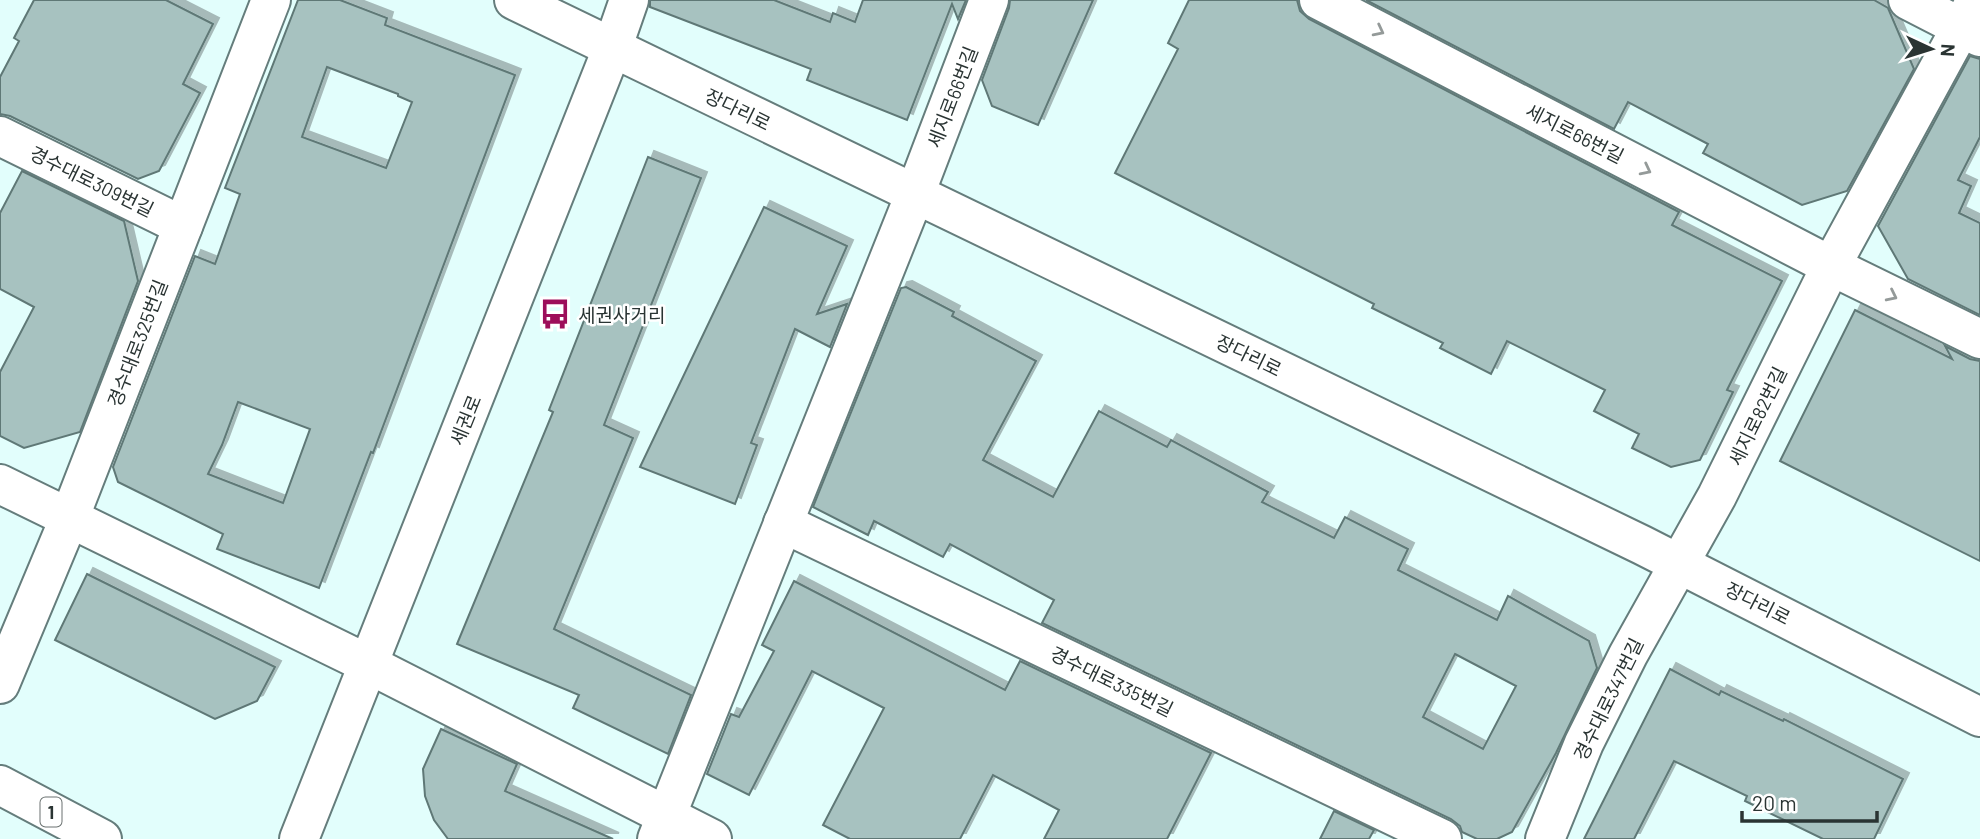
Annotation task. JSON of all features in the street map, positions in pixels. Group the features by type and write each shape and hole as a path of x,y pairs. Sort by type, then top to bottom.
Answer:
{"street":[{"name":"경수대로325번길","path":"0,684 69,519 271,0"},
{"name":"장다리로","path":"514,0 1679,564 1980,717"},
{"name":"세권로","path":"299,839 612,49 629,0"},
{"name":"세지로66번길","path":"915,194 989,0"},
{"name":"세지로66번길","path":"1319,0 1831,266"},
{"path":"1908,0 1972,22"},
{"name":"세지로82번길","path":"1679,564 1717,496 1831,266 1972,22"},
{"name":"경수대로309번길","path":"0,135 183,226"},
{"path":"661,828 915,194"},
{"path":"1831,266 1980,339"},
{"path":"0,484 368,664 661,828 712,839"},
{"name":"경수대로335번길","path":"783,523 1442,839"},
{"name":"경수대로347번길","path":"1545,839 1584,743 1628,655 1679,564"},
{"name":"1","path":"0,785 102,839"}],"building":[{"path":"34,0 166,0 213,24 183,84 200,93 159,171 138,179 10,116 0,114 0,77 19,41 14,38"},
{"path":"298,0 340,0 387,18 385,25 515,75 373,453 371,452 319,588 217,549 223,534 118,482 113,467 195,256 215,264 240,194 225,188","holes":["327,67 412,102 386,168 302,137","238,402 310,429 283,503 208,474"]},
{"path":"650,0 774,0 830,22 833,13 855,22 863,0 966,0 958,19 952,4 907,120 807,80 811,69 650,7"},
{"path":"1010,0 1093,0 1038,125 992,106 982,80"},
{"path":"1189,0 1297,0 1300,11 1309,19 1679,212 1672,225 1782,281 1727,390 1733,392 1700,460 1671,467 1632,448 1639,434 1594,411 1605,390 1507,341 1491,374 1440,348 1443,343 1372,308 1374,304 1115,173 1178,49 1168,43"},
{"path":"1366,0 1874,0 1888,8 1914,69 1847,191 1802,205 1703,153 1708,144 1628,102 1614,129"},
{"path":"1970,56 1980,59 1980,137 1958,180 1971,186 1959,213 1980,223 1980,315 1908,279 1878,226"},
{"path":"648,157 701,178 604,425 633,438 554,629 691,695 668,754 573,708 579,695 457,644 553,412 549,410"},
{"path":"22,171 124,221 138,281 80,432 24,448 0,436 0,372 34,307 0,289 0,213"},
{"path":"764,207 847,246 817,314 847,304 830,347 795,329 751,443 757,445 735,504 640,467"},
{"path":"906,287 954,312 952,316 1036,361 983,460 1053,497 1099,411 1167,447 1171,440 1268,492 1262,502 1334,538 1345,517 1408,549 1398,570 1497,620 1508,596 1589,641 1597,668 1556,753 1512,832 1497,839 1477,839 1462,832 1460,826 1451,819 1042,623 1054,600 950,544 943,557 874,521 868,535 813,507 901,288","holes":["1455,654 1516,686 1483,749 1423,717"]},
{"path":"1855,310 1952,359 1945,346 1970,359 1980,361 1980,561 1780,461"},
{"path":"87,574 275,667 257,701 215,719 55,640"},
{"path":"794,581 1005,690 1020,661 1211,753 1167,839 1044,839 1059,810 993,775 960,839 850,839 823,825 884,708 812,671 749,795 707,774 731,714 739,717 774,651 762,645"},
{"path":"1670,669 1719,695 1721,691 1783,721 1784,719 1903,779 1874,839 1823,839 1745,801 1747,796 1674,761 1634,839 1584,839"},
{"path":"441,729 517,764 505,791 613,839 448,839 434,820 425,796 423,769"},
{"path":"1334,811 1374,830 1369,839 1320,839"}],"place":[{"name":"세권사거리","path":"555,314"}]}
